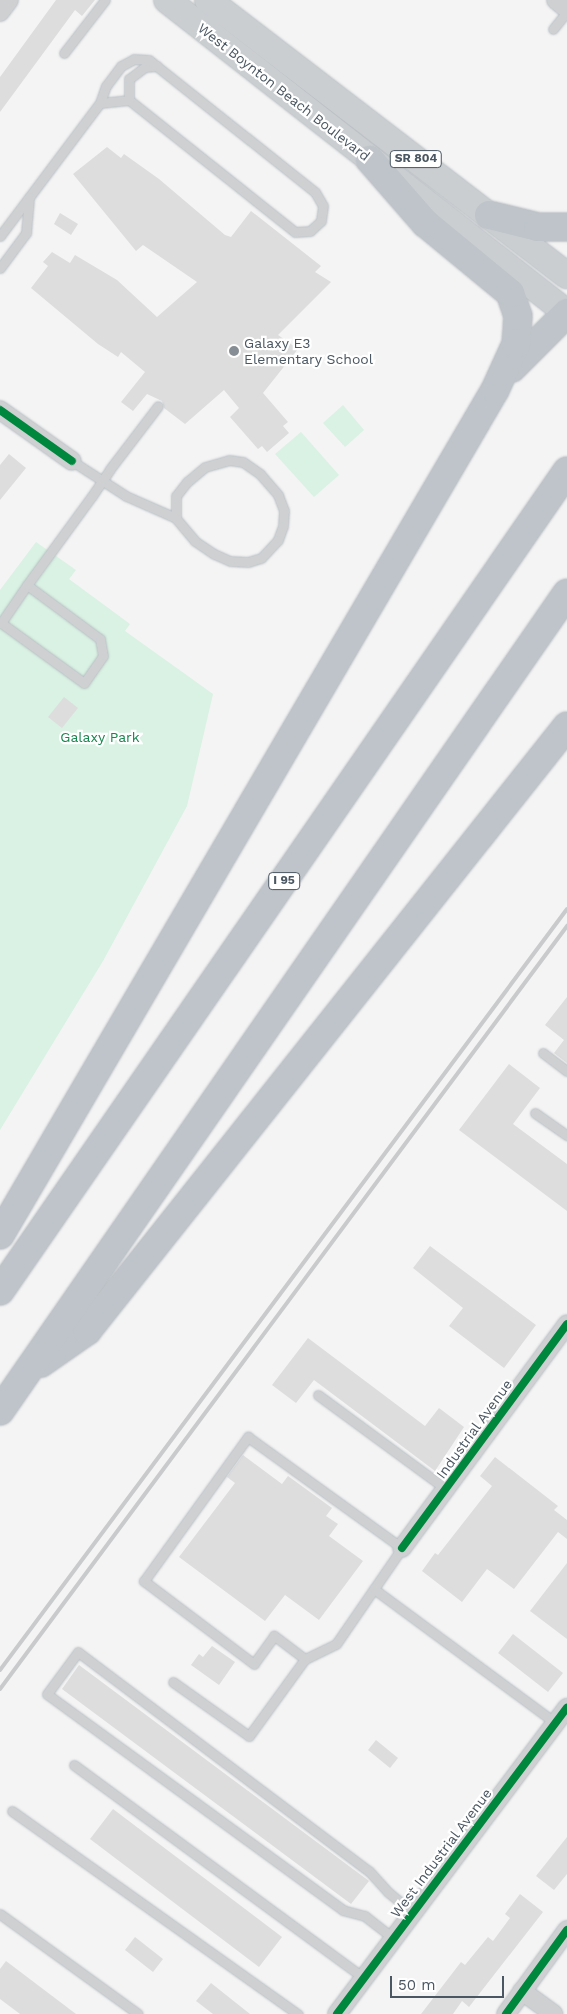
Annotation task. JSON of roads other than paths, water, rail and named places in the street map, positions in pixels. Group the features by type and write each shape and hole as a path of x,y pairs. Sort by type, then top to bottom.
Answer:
{"highway":[{"path":"0,1235 495,390 518,335 514,300 499,281 425,223 370,160"},
{"path":"489,215 538,227 567,228"},
{"path":"495,390 528,349 567,313"},
{"name":"I 95","path":"0,1291 567,471"},
{"path":"0,1411 567,593"},
{"path":"26,1374 87,1331 567,726"}],"main road":[{"name":"West Boynton Beach Boulevard","path":"166,0 257,54 489,215 567,275"},
{"name":"West Boynton Beach Boulevard","path":"208,2 257,54 370,160 567,313"}],"street":[{"path":"0,12 9,0"},
{"path":"556,0 567,10"},
{"path":"0,410 72,461"},
{"name":"Industrial Avenue","path":"402,1548 567,1324"},
{"name":"West Industrial Avenue","path":"337,2014 567,1708"},
{"path":"506,2014 567,1930"},
{"path":"522,1991 554,2014"}],"lane":[{"path":"64,53 105,0"},
{"path":"554,29 567,10"},
{"path":"0,236 100,103 106,86 127,61 142,58 157,66 316,192 323,213 316,226 302,233 289,228 129,100 100,103"},
{"path":"129,100 129,79 145,67 157,66"},
{"path":"0,268 26,232 29,196"},
{"path":"27,586 100,639 103,656 84,683 1,623 27,586 102,481 158,406"},
{"path":"72,461 126,496 176,518 195,542 214,554 239,562 261,558 270,550 283,526 284,511 278,495 260,474 243,462 228,460 205,467 187,482 176,496 176,518"},
{"path":"543,1053 567,1071"},
{"path":"536,1113 567,1136"},
{"path":"318,1395 446,1488"},
{"path":"173,1682 248,1736 305,1659 336,1644 402,1548 248,1437 144,1581 254,1664 274,1636 305,1659"},
{"path":"374,1589 556,1723"},
{"path":"393,1938 365,1916 343,1910 47,1694 78,1652 369,1870 388,1892 412,1912"},
{"path":"74,1765 364,1978"},
{"path":"12,1811 298,2014"},
{"path":"0,1914 138,2014"}],"railway":[{"path":"0,1670 567,909"},
{"path":"0,1689 567,926"}],"place":[{"name":"Galaxy E3 Elementary School","path":"234,351"}],"park label":[{"name":"Galaxy Park","path":"100,737"}]}
